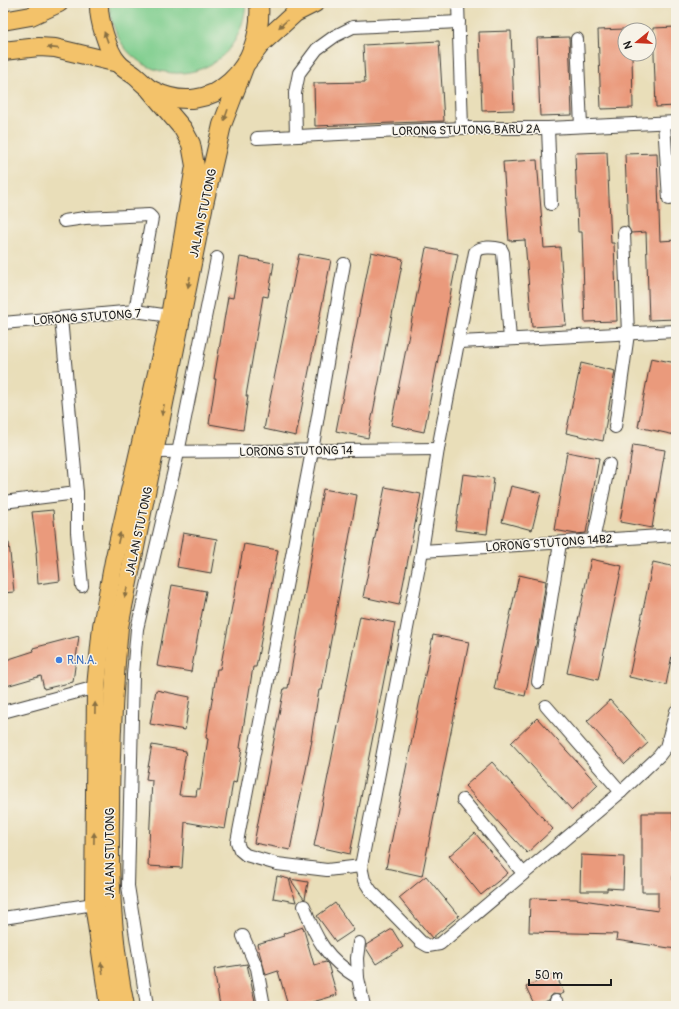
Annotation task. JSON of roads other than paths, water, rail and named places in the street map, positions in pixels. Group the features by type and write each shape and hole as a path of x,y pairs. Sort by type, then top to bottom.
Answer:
{"main road":[{"path":"3,21 31,16 59,3"},
{"path":"99,3 104,31 118,63 150,90 170,98 186,99 213,93 228,85 262,43 290,18 315,3"},
{"path":"245,65 259,32 259,3"},
{"path":"3,51 40,47 55,48 118,63"},
{"name":"JALAN STUTONG","path":"125,1006 118,976 110,899 110,760 114,682 119,627 204,204 222,125 245,65"},
{"name":"JALAN STUTONG","path":"109,1006 94,904 96,687 102,626 114,561 170,316 195,166 190,144 183,129 150,90"}],"street":[{"path":"458,3 462,128"},
{"path":"296,136 295,93 299,73 317,49 334,36 353,27 459,22"},
{"path":"577,39 581,126"},
{"path":"669,200 670,122"},
{"name":"LORONG STUTONG BARU 2A","path":"257,138 462,128 548,128 670,122"},
{"path":"548,128 551,204"},
{"path":"64,221 120,215 149,215 152,218 135,311"},
{"path":"615,427 628,334 624,233"},
{"path":"510,339 503,253 501,249 497,248 480,248 475,252 438,449 422,552 361,866 364,880 371,891 413,936 428,946 440,944 621,792 671,747 676,711"},
{"path":"147,1006 128,886 133,675 137,629 178,453 217,258"},
{"path":"344,264 312,450 237,842 240,850 246,855 277,864 327,870 361,866"},
{"name":"LORONG STUTONG 7","path":"3,323 135,311 170,316"},
{"path":"61,318 77,493 82,586"},
{"path":"459,342 676,331"},
{"name":"LORONG STUTONG 14","path":"155,452 178,453 438,449"},
{"path":"593,541 609,464"},
{"path":"3,502 77,493"},
{"name":"LORONG STUTONG 14B2","path":"422,552 676,535"},
{"path":"538,682 560,542"},
{"path":"3,712 96,687"},
{"path":"546,706 621,792"},
{"path":"463,800 523,873"},
{"path":"3,918 94,904"},
{"path":"304,906 319,942 329,956 342,968 358,978"},
{"path":"243,936 257,968 264,1006"},
{"path":"359,943 357,958 358,978 364,1006"}],"place":[{"name":"R.N.A.","path":"59,660"}]}
